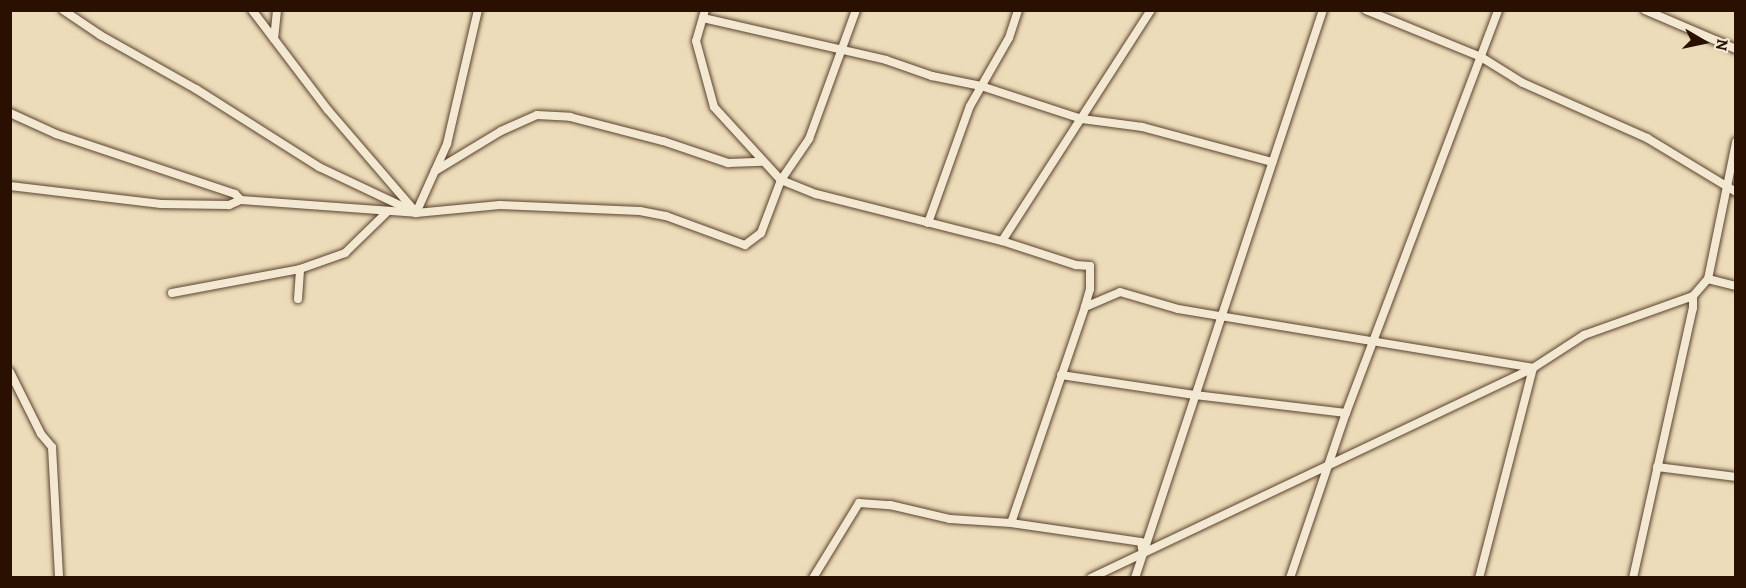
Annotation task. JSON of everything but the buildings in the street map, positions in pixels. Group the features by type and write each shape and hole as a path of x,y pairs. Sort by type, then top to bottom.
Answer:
{"street":[{"path":"63,10 319,167 416,213"},
{"path":"252,10 328,110 416,213"},
{"path":"274,39 277,10"},
{"path":"10,186 161,204 229,205 241,200 416,213 500,205 640,211 666,216 745,245 761,233 781,180 809,139 856,10"},
{"path":"928,224 970,106 1009,38 1018,10"},
{"path":"1002,241 1151,10"},
{"path":"1135,578 1323,10"},
{"path":"1366,10 1481,57 1523,83 1647,138 1736,192"},
{"path":"1290,578 1346,413 1498,10"},
{"path":"1645,10 1736,49"},
{"path":"416,213 447,144 480,12"},
{"path":"1011,523 1090,289 1090,266 1076,265 1002,241 816,194 781,180 714,107 696,41 704,14 842,49 932,76 981,86 1082,119 1142,127 1272,162"},
{"path":"10,113 56,134 235,194 241,200"},
{"path":"435,171 501,131 537,115 582,120 663,141 728,163 763,162"},
{"path":"1091,578 1533,368 1584,335 1693,296 1708,279 1725,186 1736,142"},
{"path":"172,293 300,268 345,253 388,211"},
{"path":"298,299 300,268"},
{"path":"1708,279 1736,286"},
{"path":"1084,307 1120,292 1178,309 1533,368"},
{"path":"1633,578 1693,308 1693,296"},
{"path":"1479,578 1533,368"},
{"path":"10,372 41,434 52,447 59,578"},
{"path":"1061,375 1195,395 1346,413"},
{"path":"1657,467 1736,477"},
{"path":"813,578 859,503 890,506 950,519 1011,523 1141,542 1143,555"}]}
